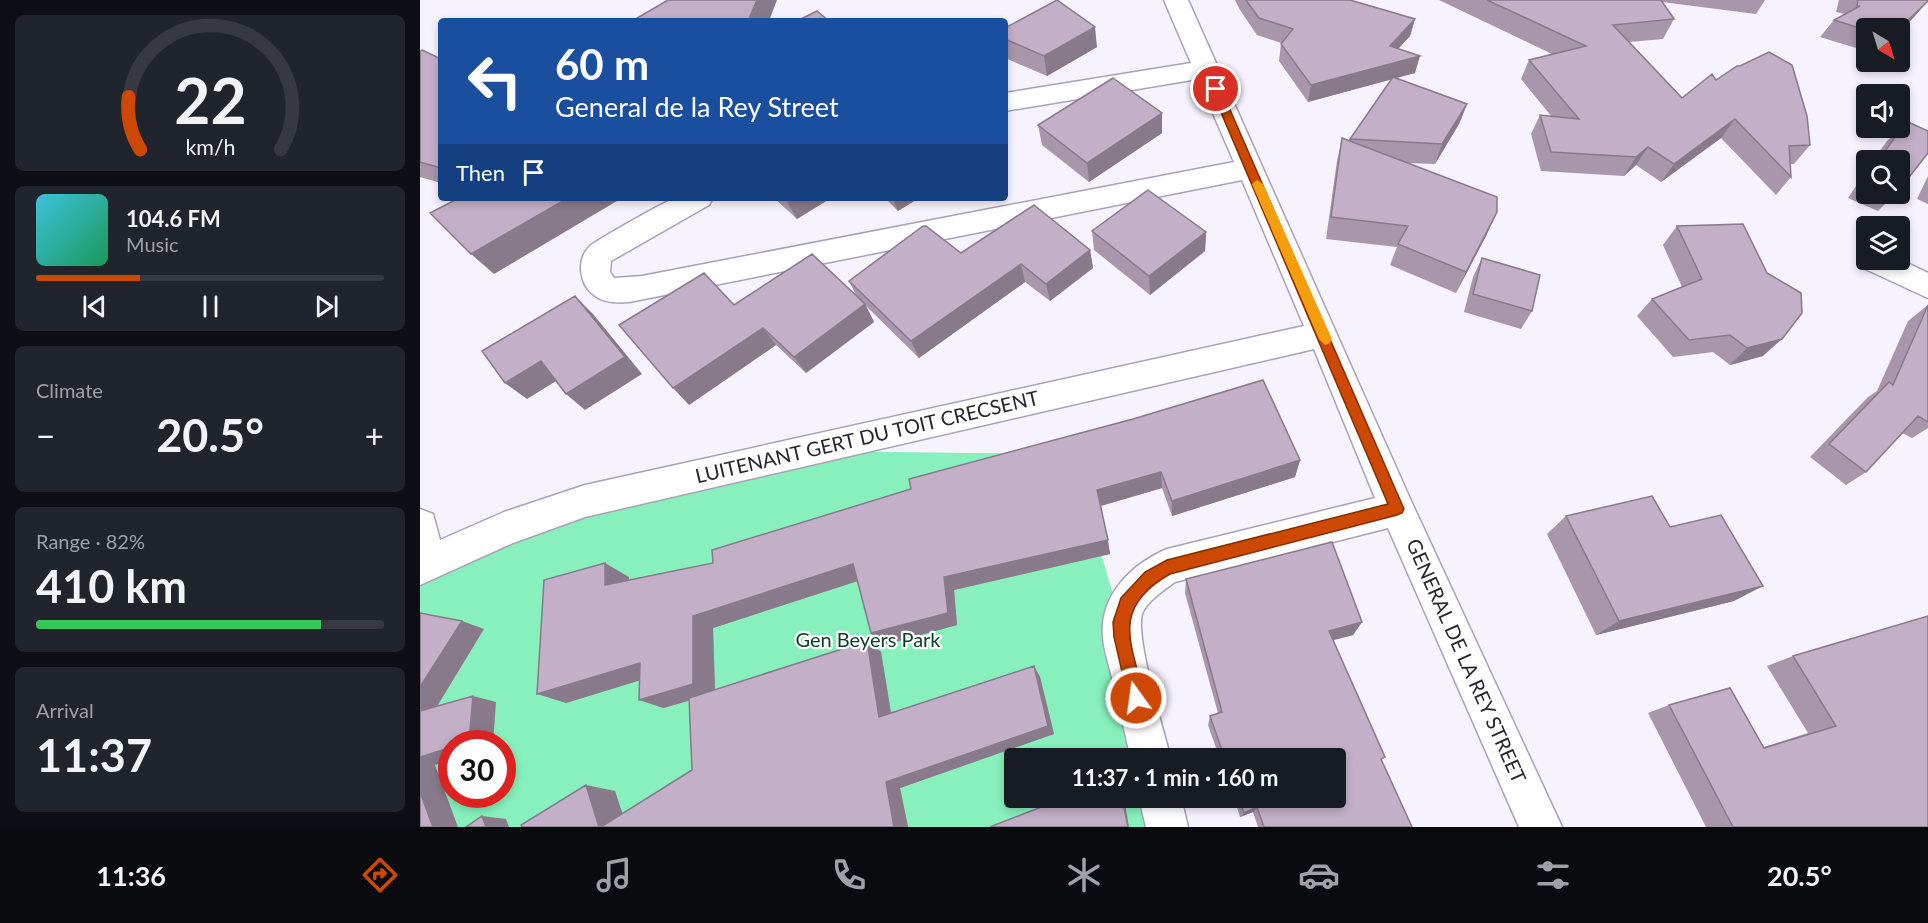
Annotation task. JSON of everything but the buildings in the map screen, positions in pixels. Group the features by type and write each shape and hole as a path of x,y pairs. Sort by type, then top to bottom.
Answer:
{"street":[{"name":"GENERAL DE LA REY STREET","path":"1176,0 1323,334 1397,509 1541,827"},
{"path":"1008,102 1207,69"},
{"path":"694,201 601,253 595,259 594,267 602,284 609,289 620,291 642,288 1250,169"},
{"path":"1894,270 1928,286"},
{"name":"LUITENANT GERT DU TOIT CRECSENT","path":"423,566 504,529 585,501 1323,334"},
{"path":"1148,748 1122,637 1121,622 1126,603 1141,586 1167,567 1397,509"},
{"path":"420,526 423,566"},
{"path":"1162,808 1167,827"}],"green space":[{"name":"Gen Beyers Park","path":"807,451 1072,454 1121,622 1150,748 1004,748 1004,808 1164,808 1169,827 420,827 420,574 504,529"}],"slow traffic":[{"path":"1257,184 1325,339"}],"route":[{"path":"1136,698 1122,637 1121,622 1126,603 1150,577 1167,567 1397,509 1216,89"}]}
